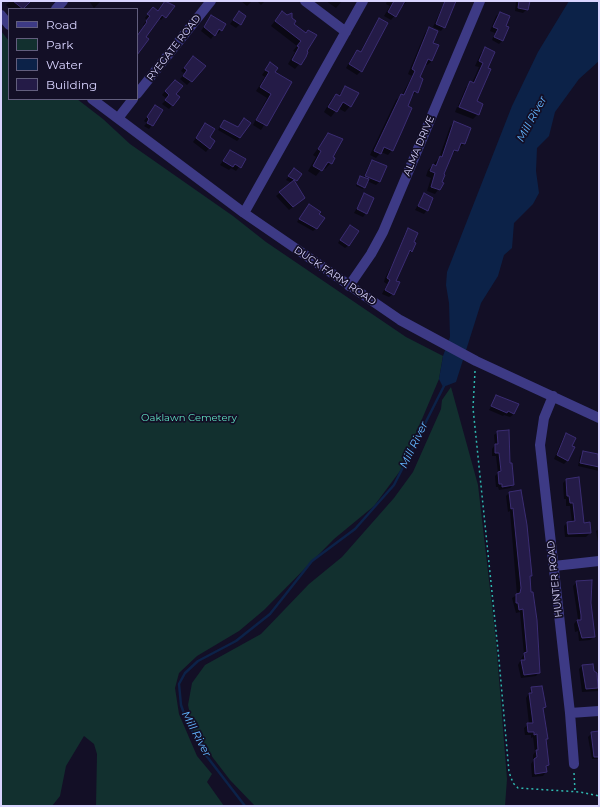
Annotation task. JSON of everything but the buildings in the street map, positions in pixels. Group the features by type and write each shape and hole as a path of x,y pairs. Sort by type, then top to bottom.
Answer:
{"street":[{"name":"RYEGATE ROAD","path":"138,93 211,1"},
{"path":"304,1 346,32"},
{"path":"244,213 363,1"},
{"name":"ALMA DRIVE","path":"349,286 371,254 383,232 480,1"},
{"path":"1,15 8,24"},
{"name":"DUCK FARM ROAD","path":"94,100 119,117 244,213 400,320 476,364 553,396 599,418"},
{"path":"119,117 132,100"},
{"name":"HUNTER ROAD","path":"553,396 544,418 540,445 570,713 574,764"},
{"path":"554,566 599,561"},
{"path":"570,713 599,711"}],"path":[{"path":"476,364 472,408 499,660 509,772 513,783 518,788 575,791 599,796"},
{"path":"574,764 575,791"}],"green space":[{"name":"Oaklawn Cemetery","path":"1,31 8,40 8,100 78,100 103,119 130,144 233,216 266,242 406,337 443,356 439,379 400,471 374,506 334,539 264,610 239,631 197,656 179,673 175,688 179,714 197,756 212,774 207,782 224,806 96,806 97,754 94,744 84,736 66,766 60,796 52,806 1,806"},
{"path":"451,387 478,485 496,641 507,779 505,806 255,806 230,780 194,733 188,705 192,683 205,665 261,634 309,584 342,557 394,498 413,472 441,409 442,400"}],"water":[{"path":"569,1 599,1 599,61 579,79 555,112 549,136 537,148 536,171 539,193 533,204 514,223 512,248 504,255 498,276 481,303 456,382 443,387 439,379 443,356 450,337 449,303 446,285 447,272 512,106 538,52"}],"waterway":[{"name":"Mill River","path":"245,806 205,754 187,722 181,705 179,684 185,673 198,661 236,641 270,614 312,561 355,529 394,485 444,386"}]}
